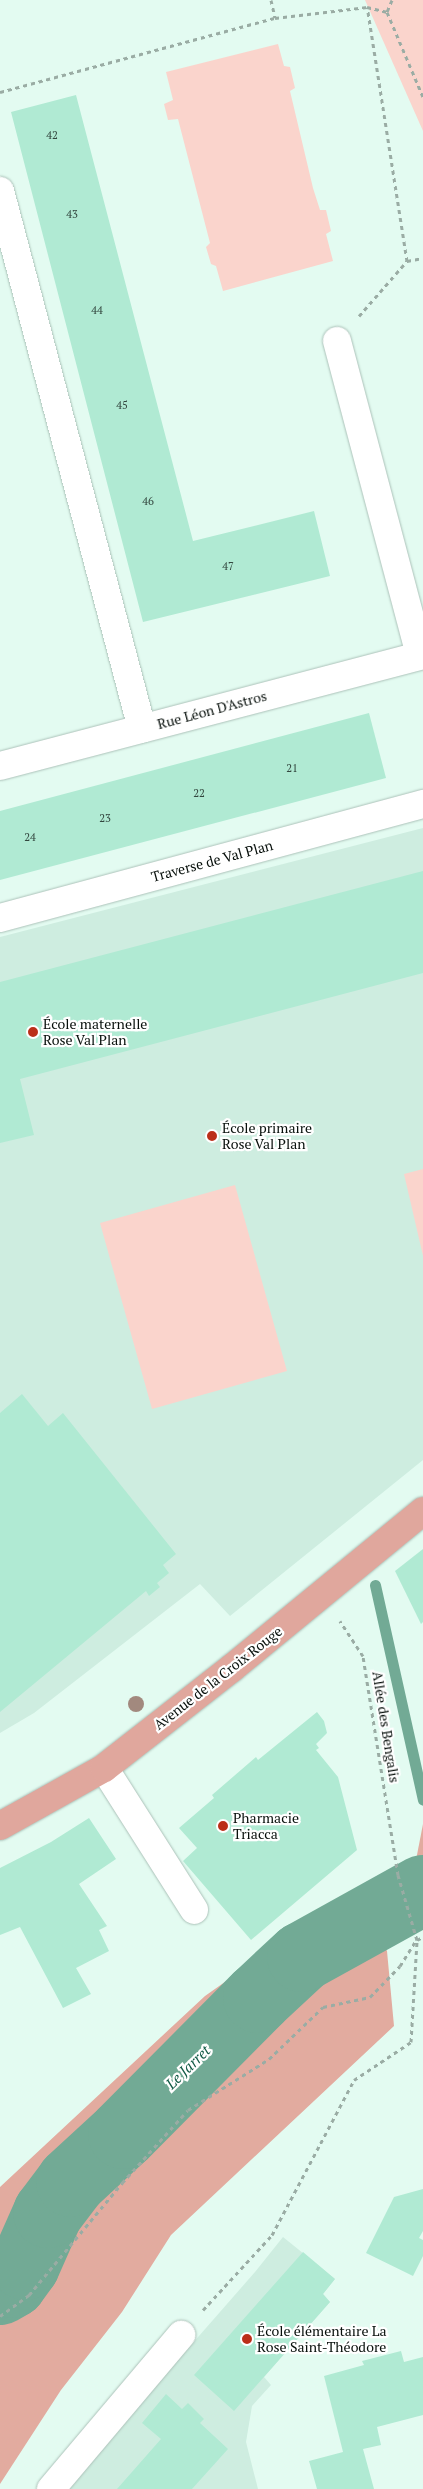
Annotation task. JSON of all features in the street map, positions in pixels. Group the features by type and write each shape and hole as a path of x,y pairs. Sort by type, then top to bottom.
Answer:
{"main road":[{"name":"Avenue de la Croix Rouge","path":"0,1826 104,1768 232,1668 423,1511"}],"street":[{"path":"0,191 142,729"},
{"path":"337,341 422,655"},
{"name":"Rue Léon D'Astros","path":"0,766 422,655"},
{"name":"Traverse de Val Plan","path":"0,918 423,804"},
{"path":"104,1768 194,1910"},
{"path":"51,2489 181,2335"}],"path":[{"path":"271,0 275,18"},
{"path":"392,0 387,12 423,97"},
{"path":"367,7 407,262"},
{"path":"0,92 275,18 367,7 387,12"},
{"path":"337,341 407,262 423,258"},
{"name":"Allée des Bengalis","path":"181,2335 272,2235 354,2080 412,2042 417,1940 398,1875 363,1656 322,1594"},
{"path":"0,2316 29,2295 122,2183 188,2110 269,2059 323,2007 370,1997 400,1966 417,1940 423,1937"}],"shaded area":[{"path":"365,0 423,0 423,131"},
{"path":"278,44 284,66 290,67 295,88 290,91 313,188 320,210 326,210 331,231 326,234 333,261 223,291 216,266 211,264 206,247 210,243 178,119 168,120 164,104 173,100 166,72"},
{"name":"École primaire Rose Val Plan","path":"423,828 423,1460 230,1616 200,1584 34,1713 0,1733 0,937"},
{"path":"423,1169 423,1256 404,1174"},
{"path":"235,1185 287,1371 152,1409 100,1223"},
{"path":"423,1824 423,1894 416,1860"},
{"path":"348,1895 387,1951 394,2026 171,2235 122,2312 61,2390 0,2484 0,2187 205,1996"},
{"name":"École élémentaire La Rose Saint-Théodore","path":"283,2237 335,2279 323,2294 330,2302 264,2377 271,2385 252,2406 246,2442 258,2489 65,2489 255,2272"}],"building":[{"path":"76,95 193,541 314,511 330,576 143,622 11,112"},
{"path":"369,713 386,778 0,880 0,811"},
{"path":"423,871 423,973 20,1079 34,1135 0,1143 0,982"},
{"path":"22,1394 48,1426 63,1413 176,1554 163,1565 169,1573 157,1583 160,1587 149,1596 146,1591 0,1712 0,1413"},
{"path":"423,1549 423,1622 421,1624 395,1571"},
{"path":"317,1712 324,1721 327,1733 316,1744 319,1748 316,1750 338,1777 357,1850 251,1940 183,1861 197,1848 179,1828 214,1798 212,1795 256,1757 258,1760"},
{"path":"89,1818 116,1859 79,1884 107,1926 99,1930 109,1951 76,1968 91,1994 63,2008 20,1927 0,1935 0,1868 51,1842"},
{"path":"423,2189 423,2231 419,2238 423,2240 423,2256 413,2276 366,2253 394,2197"},
{"path":"303,2252 335,2279 323,2294 330,2302 234,2411 194,2375"},
{"path":"401,2351 404,2362 423,2357 423,2415 377,2427 381,2445 363,2449 374,2489 317,2489 309,2461 343,2452 324,2376 364,2365 362,2361"},
{"path":"166,2394 182,2409 188,2403 204,2419 200,2423 228,2449 192,2489 117,2489 161,2439 142,2423"}],"waterway":[{"path":"375,1585 423,1800"},
{"name":"Le Jarret","path":"0,2290 12,2283 25,2265 48,2213 71,2182 123,2134 258,1998 302,1957 423,1890"}],"place":[{"name":"École maternelle Rose Val Plan","path":"33,1032"},
{"name":"École primaire Rose Val Plan","path":"212,1136"},
{"name":"Pharmacie Triacca","path":"223,1826"},
{"name":"École élémentaire La Rose Saint-Théodore","path":"247,2339"}]}
